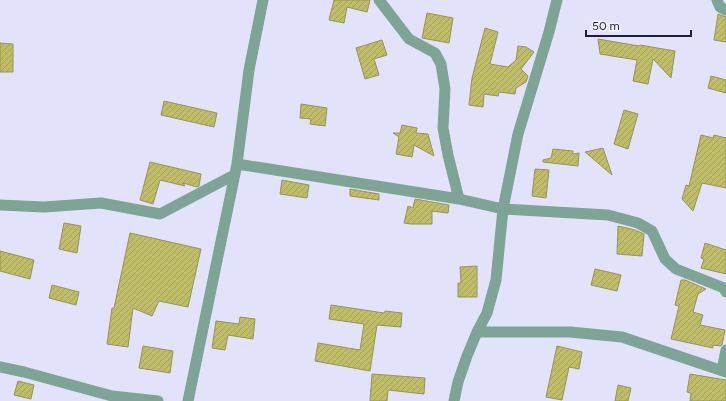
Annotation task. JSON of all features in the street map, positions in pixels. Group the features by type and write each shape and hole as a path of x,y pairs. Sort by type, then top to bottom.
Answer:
{"street":[{"path":"188,401 237,164 249,70 263,0"},
{"path":"379,0 409,39 435,53 441,64 445,90 443,128 448,155 460,199"},
{"path":"454,401 458,382 477,332 488,313 496,280 504,209 518,134 549,32 557,0"},
{"path":"717,0 720,7 726,10"},
{"path":"237,164 460,199 504,209 608,215 638,223 652,231 666,259 676,269 724,288 726,292"},
{"path":"0,205 44,207 100,203 160,214 234,176"},
{"path":"477,332 570,332 622,338 724,371 726,350"},
{"path":"0,367 112,396 152,401"}],"building":[{"path":"334,0 370,0 367,12 347,7 344,23 329,20"},
{"path":"427,13 453,18 449,43 422,38"},
{"path":"718,14 726,17 726,42 714,40"},
{"path":"485,28 498,32 490,64 508,67 516,60 518,46 526,47 534,52 521,69 528,76 526,82 516,88 515,94 499,92 498,96 484,94 483,107 469,105 472,78"},
{"path":"598,39 675,51 671,78 653,59 648,84 633,81 637,60 600,54"},
{"path":"382,40 387,55 374,59 379,75 365,79 356,48"},
{"path":"0,43 13,44 13,72 0,72"},
{"path":"711,76 726,80 726,93 708,88"},
{"path":"164,101 217,113 214,127 161,115"},
{"path":"301,104 327,108 325,126 310,124 311,119 300,118"},
{"path":"624,110 638,114 628,149 614,144"},
{"path":"402,125 417,128 416,133 428,134 434,156 414,145 412,157 396,154 399,137 393,133 400,133"},
{"path":"701,135 713,138 714,135 726,138 726,188 702,183 693,211 682,199 686,185 689,186"},
{"path":"603,148 612,175 585,152"},
{"path":"553,149 573,151 573,154 579,153 578,166 543,162 543,160 551,158"},
{"path":"150,162 201,174 199,186 197,187 183,183 185,186 160,180 153,204 140,200"},
{"path":"535,169 549,170 546,198 532,196"},
{"path":"282,180 309,185 307,198 280,194"},
{"path":"350,189 379,194 379,200 350,196"},
{"path":"415,199 449,205 448,213 432,211 432,224 404,223 408,206 413,208"},
{"path":"64,223 81,226 77,253 59,249"},
{"path":"618,226 644,234 642,256 617,254"},
{"path":"130,233 201,249 188,307 159,301 152,316 133,308 128,347 107,344 112,308 114,308"},
{"path":"705,243 726,250 726,274 701,268 704,259 701,258"},
{"path":"0,251 34,260 30,279 0,271"},
{"path":"477,266 477,297 458,297 458,283 461,283 460,267"},
{"path":"595,269 621,275 617,291 591,285"},
{"path":"681,280 685,280 706,289 698,294 693,312 703,315 700,325 725,330 722,345 713,345 713,348 671,339 679,306 675,305"},
{"path":"52,285 79,292 76,305 49,298"},
{"path":"331,305 384,313 385,311 402,313 401,327 377,325 370,371 315,361 318,343 360,350 364,324 329,319"},
{"path":"240,317 255,319 253,339 228,335 225,350 212,348 216,321 239,324"},
{"path":"143,346 173,351 170,373 139,368"},
{"path":"557,346 582,352 579,369 569,367 562,400 546,397"},
{"path":"372,374 425,378 424,394 388,390 387,401 370,401"},
{"path":"690,374 726,380 726,401 690,401 691,393 687,392"},
{"path":"18,381 34,385 31,399 14,395"},
{"path":"618,385 631,388 628,401 615,401"}]}
